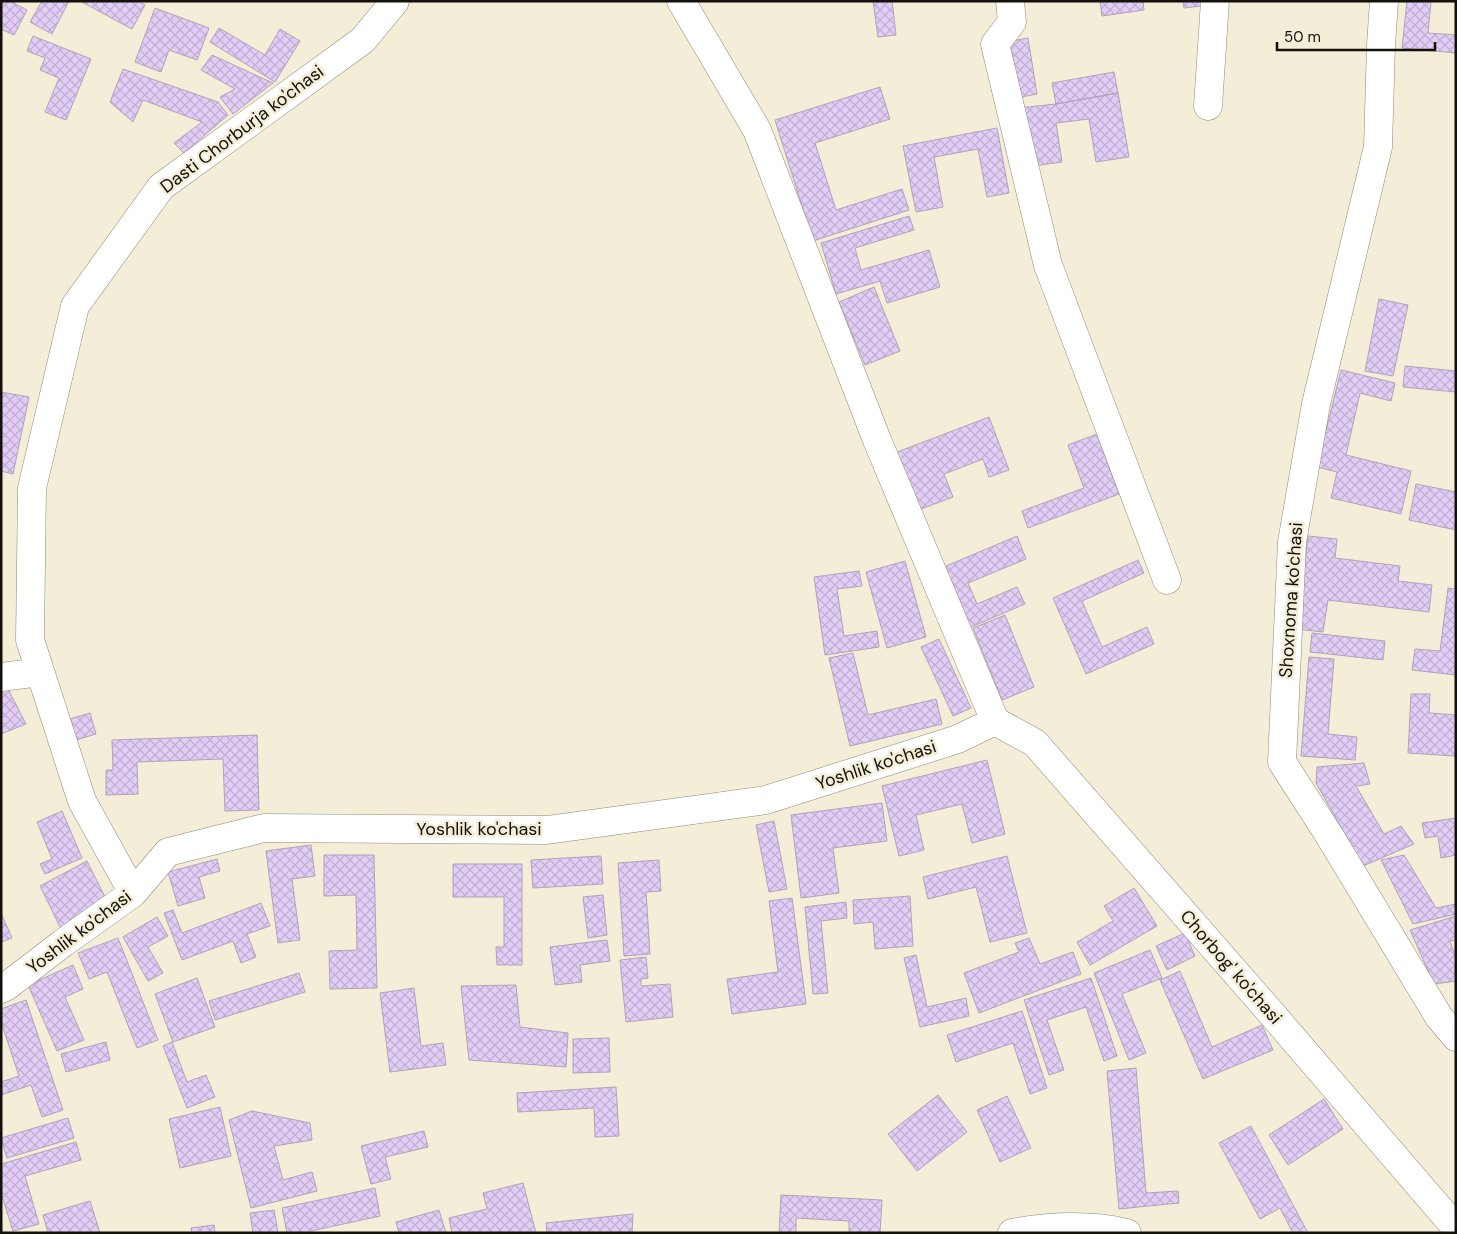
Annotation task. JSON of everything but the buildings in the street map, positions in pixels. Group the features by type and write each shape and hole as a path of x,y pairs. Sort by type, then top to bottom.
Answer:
{"street":[{"name":"Dasti Chorburja ko'chasi","path":"133,893 82,801 30,640 32,488 75,306 161,187 364,40 395,1"},
{"path":"681,1 757,130 877,440 995,721"},
{"path":"1010,1 1012,22 995,44 1048,266 1167,580"},
{"path":"1208,106 1216,1"},
{"name":"Shoxnoma ko'chasi","path":"1384,1 1378,147 1316,404 1292,542 1282,762 1329,835 1439,1017 1456,1037"},
{"path":"1,678 40,672"},
{"name":"Yoshlik ko'chasi","path":"1,989 133,893 168,852 264,828 546,830 766,800 958,739 995,721"},
{"name":"Chorbog' ko'chasi","path":"995,721 1035,742 1456,1228"},
{"path":"1012,1233 1069,1226 1119,1232"}]}
